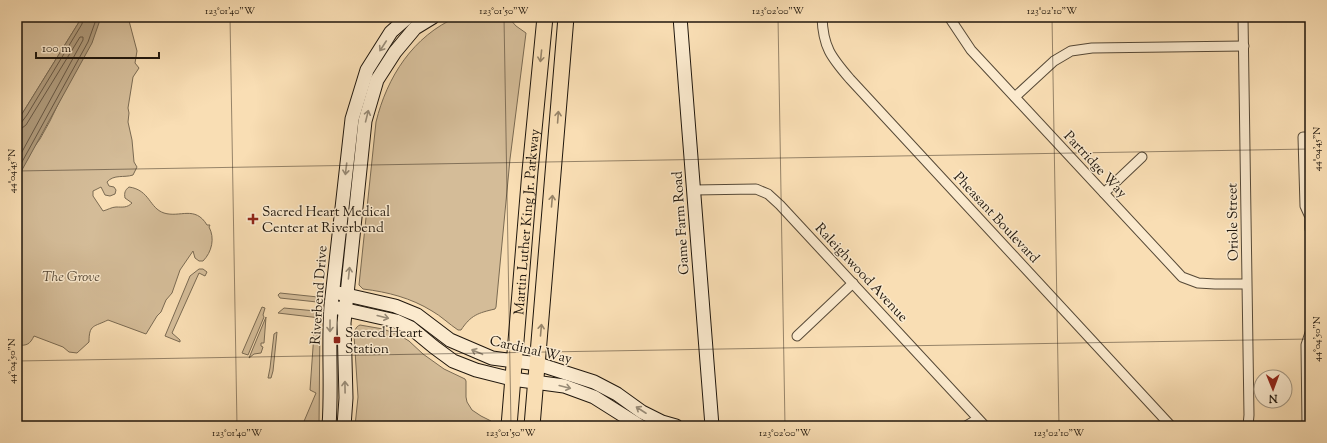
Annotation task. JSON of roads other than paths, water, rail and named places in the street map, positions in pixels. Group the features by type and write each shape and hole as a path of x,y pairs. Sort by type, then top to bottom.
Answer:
{"main road":[{"name":"Martin Luther King Jr. Parkway","path":"508,426 545,17"},
{"name":"Martin Luther King Jr. Parkway","path":"532,426 566,17"}],"street":[{"name":"Riverbend Drive","path":"329,426 331,404 329,325 352,119 367,70 391,32 408,17"},
{"name":"Riverbend Drive","path":"344,426 346,398 344,322 365,121 377,80 395,52 415,28 433,17"},
{"name":"Game Farm Road","path":"680,17 712,426"},
{"name":"Pheasant Boulevard","path":"822,17 823,33 827,47 850,79 1171,426"},
{"name":"Partridge Way","path":"949,17 971,50 1182,277 1198,283 1246,284"},
{"name":"Oriole Street","path":"1243,17 1248,426"},
{"path":"1016,97 1054,62 1071,51 1092,48 1244,46"},
{"path":"1310,136 1303,137 1305,206 1310,217 1310,229"},
{"path":"1104,193 1142,157"},
{"name":"Raleighwood Avenue","path":"694,190 756,189 768,194 853,283 985,426"},
{"path":"797,336 853,283"},
{"name":"Cardinal Way","path":"332,292 394,306 417,315 450,340 492,358 538,364 594,382 617,394 642,412 662,422 676,426"},
{"name":"Cardinal Way","path":"331,306 396,321 411,328 453,361 476,370 512,379 564,386 594,397 617,413 640,426"},
{"path":"1307,426 1306,345 1310,333"},
{"path":"966,426 978,419"}],"water":[{"path":"79,17 101,17 92,43 17,179 17,122 79,22"}],"place":[{"name":"Sacred Heart Medical Center at Riverbend","path":"253,219"},
{"name":"Sacred Heart Station","path":"337,340"}],"park label":[{"name":"The Grove","path":"71,276"}]}
